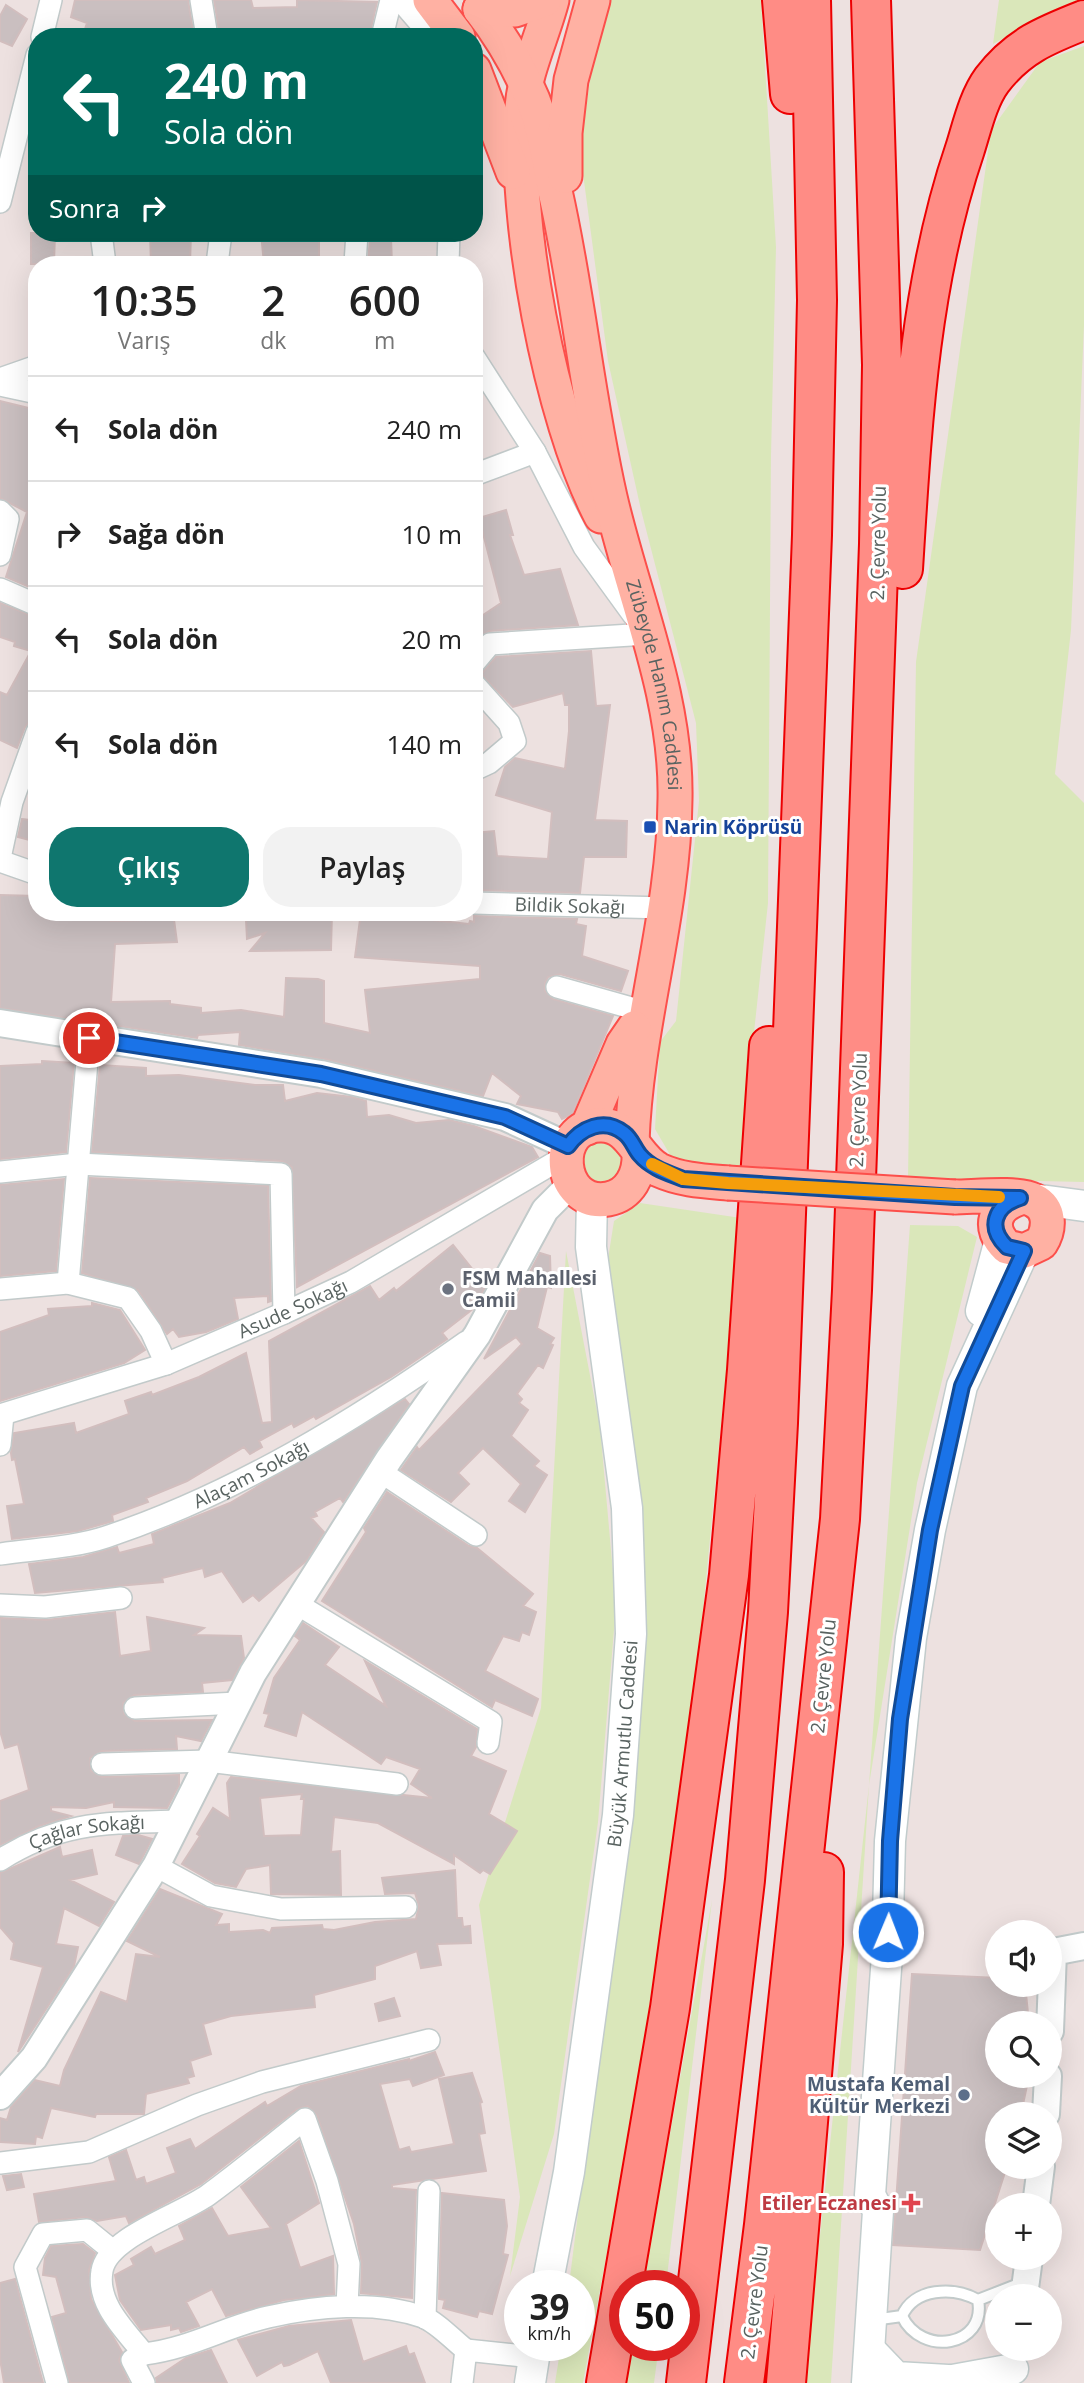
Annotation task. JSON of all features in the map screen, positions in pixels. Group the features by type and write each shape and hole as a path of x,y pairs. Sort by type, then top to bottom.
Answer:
{"highway":[{"path":"782,0 799,198 817,300"},
{"path":"686,2383 745,1880 768,1612 786,1251 812,535 817,300 811,0"},
{"name":"2. Çevre Yolu","path":"744,2383 839,1518 852,1290 879,558 881,392 871,0"},
{"path":"852,1290 881,974 905,528 929,284 961,160 991,81 1034,40 1074,25"},
{"path":"606,2383 670,2008 729,1575 812,535"},
{"path":"786,2383 823,1944 825,1657"}],"main road":[{"path":"430,0 451,28"},
{"path":"473,5 516,10 544,0"},
{"path":"552,0 528,99 521,166 528,230 558,398 586,487 627,565"},
{"path":"565,234 565,134 571,80 593,0"},
{"path":"473,5 507,48 528,99 565,234 609,494 627,565"},
{"path":"483,84 496,99 528,99 571,80"},
{"path":"483,89 508,155 528,230"},
{"name":"Zübeyde Hanım Caddesi","path":"627,565 663,688 673,745 676,800 666,908 635,1080 636,1148 639,1165 629,1187"},
{"path":"577,1163 623,1044 646,1012"},
{"path":"577,1163 613,1127 657,1169 726,1193"},
{"path":"577,1163 612,1198 629,1187 953,1207 1026,1198 1084,1206"},
{"name":"Büyük Armutlu Caddesi","path":"550,2270 569,2172 618,1815 631,1634 627,1508 577,1163"},
{"path":"849,2383 860,2215 870,2195 900,1719 930,1530 962,1386 1016,1239 1047,1218 1026,1198"},
{"path":"1016,1239 995,1220 1006,1202 1026,1198"},
{"path":"953,1207 1016,1239 1084,1217"},
{"path":"867,2383 872,2352 888,2318 878,2211 870,2195"},
{"path":"872,2352 896,2377 942,2381 1006,2367"}],"street":[{"path":"43,28 51,0"},
{"path":"201,0 205,28"},
{"path":"384,28 391,0"},
{"path":"400,0 424,28"},
{"path":"0,202 28,91"},
{"path":"0,379 28,369"},
{"path":"483,371 535,452 584,547 647,634"},
{"path":"0,385 28,391"},
{"path":"483,472 535,452"},
{"path":"0,511 8,519 0,555"},
{"path":"0,589 28,601"},
{"path":"483,652 490,644 647,634"},
{"path":"483,694 509,723 515,741 483,766"},
{"path":"28,757 12,802 0,860 28,871"},
{"name":"Bildik Sokağı","path":"483,904 666,908"},
{"path":"557,987 646,1012"},
{"path":"0,1023 321,1074 505,1117 577,1163 545,1210 477,1335 381,1472 297,1604 238,1703 156,1866 34,2058 0,2096"},
{"path":"68,1283 89,1038"},
{"name":"Asude Sokağı","path":"2,1415 166,1364 284,1313 351,1282 577,1163"},
{"path":"0,1172 78,1164 281,1174 284,1313"},
{"path":"0,1289 68,1283 128,1298 151,1331 166,1364"},
{"name":"Alaçam Sokağı","path":"0,1554 103,1538 194,1501 293,1452 398,1391 477,1335"},
{"path":"0,1445 2,1415"},
{"path":"381,1472 475,1535"},
{"path":"0,1605 45,1607 121,1598"},
{"path":"297,1604 491,1722 488,1743"},
{"path":"135,1708 238,1703"},
{"path":"102,1764 208,1761 397,1784"},
{"name":"Çağlar Sokağı","path":"0,1860 32,1840 91,1824 177,1821"},
{"path":"156,1866 211,1896 281,1909 406,1907"},
{"path":"1051,2011 1054,1952 1084,1946"},
{"path":"0,2163 89,2152 197,2105 262,2082 429,2040"},
{"path":"145,2354 110,2310 101,2289 102,2269 113,2251 139,2232 206,2197 305,2119 327,2181 349,2263 347,2306"},
{"path":"425,2318 429,2191"},
{"path":"57,2383 25,2267 44,2234 87,2230 113,2251"},
{"path":"144,2383 132,2360 145,2354 176,2350 268,2317 347,2306 386,2309 425,2318 466,2350 533,2362"},
{"path":"461,2383 466,2350"}],"lane":[{"path":"978,2300 980,2311 971,2331 949,2341 922,2339 888,2318 928,2294 959,2293 978,2300 1027,2278"}],"green space":[{"path":"608,0 761,0 776,247 771,455 768,903 739,1171 676,1165 655,1129 660,1042 676,1021 699,801 696,723 641,510 608,361 580,151 597,31"},
{"path":"999,0 1084,0 1084,4 1058,9 993,44"},
{"path":"1084,46 1084,325 1071,630 1055,774 1084,803 1084,1182 908,1178 916,662 991,130 1040,62"},
{"path":"601,1143 615,1149 621,1163 615,1177 601,1183 587,1177 581,1163 587,1149"},
{"path":"640,1203 741,1218 679,1859 595,2318 595,2270 571,2270 637,1748 641,1545 608,1259 614,1221"},
{"path":"910,1225 958,1226 977,1237 917,1483 869,1785"},
{"path":"566,1251 600,1427 616,1606 598,1822 554,2134 511,2270 520,2197 479,1905 541,1708"},
{"path":"869,1785 831,2383 804,2383"},
{"path":"712,1900 668,2270 646,2270"},
{"path":"558,2361 587,2361 583,2383 555,2383"},
{"path":"630,2361 657,2361 654,2383 626,2383"}],"building":[{"path":"75,0 188,0 193,28 85,28 87,23 71,17"},
{"path":"214,0 251,0 253,8 297,7 297,0 377,2 371,28 219,28"},
{"path":"6,5 27,19 12,46 0,41 0,16"},
{"path":"31,242 55,242 54,256 31,256"},
{"path":"150,242 191,242 190,256 151,256"},
{"path":"262,242 319,242 319,256 263,256"},
{"path":"370,242 391,242 392,256 369,256"},
{"path":"0,401 28,408 28,586 6,577 27,512 0,498"},
{"path":"506,510 513,535 510,535 524,575 560,569 578,625 489,631 483,635 483,615 501,603 483,533 483,517"},
{"path":"0,603 28,614 28,650 14,646 15,642 0,637"},
{"path":"591,651 596,706 610,705 595,820 627,821 626,857 584,857 580,893 483,890 483,832 494,831 497,856 548,859 552,812 496,795 505,767 515,758 565,769 569,731 569,705 565,705 563,693 513,707 483,676 483,672 496,657"},
{"path":"28,656 28,724 17,748 0,740 0,692 7,695"},
{"path":"22,819 28,820 28,840 18,837"},
{"path":"0,895 28,896 28,921 174,921 177,942 115,944 111,1002 170,1001 170,1004 201,1008 201,1013 241,1010 284,1017 286,978 318,979 324,981 324,1023 370,1033 365,990 480,979 480,966 355,957 360,921 441,921 469,924 470,921 483,921 483,916 577,919 576,924 586,926 582,956 628,971 621,991 560,974 548,977 545,983 545,991 553,999 613,1016 572,1114 562,1119 558,1112 517,1104 521,1096 492,1073 483,1096 325,1059 239,1045 240,1032 198,1035 197,1038 0,1008"},
{"path":"246,921 332,921 331,950 250,951 265,933 247,939"},
{"path":"42,1061 74,1063 66,1152 0,1159 0,1066 42,1064"},
{"path":"100,1065 146,1068 146,1076 179,1075 255,1085 283,1085 285,1101 317,1093 352,1097 366,1101 367,1117 389,1115 416,1123 449,1120 532,1147 538,1157 297,1287 292,1167 282,1161 92,1152"},
{"path":"90,1178 268,1186 271,1301 268,1302 268,1296 234,1298 238,1319 206,1332 179,1337 173,1329 167,1334 138,1290 82,1273"},
{"path":"64,1179 56,1271 0,1276 0,1185"},
{"path":"453,1245 486,1286 474,1308 442,1333 447,1339 391,1377 316,1419 314,1416 294,1427 292,1423 259,1441 262,1447 250,1454 244,1447 187,1481 146,1498 148,1502 112,1515 113,1521 78,1531 12,1539 7,1506 24,1504 15,1459 12,1460 11,1453 14,1433 74,1423 76,1433 129,1414 125,1401 151,1392 152,1395 199,1377 246,1353 262,1423 272,1422 269,1341 370,1286 379,1300 394,1288 396,1291"},
{"path":"540,1253 550,1256 551,1288 547,1287 537,1328 554,1338 550,1344 553,1345 543,1368 538,1365 517,1394 522,1399 519,1403 528,1410 511,1436 539,1461 534,1466 547,1475 525,1512 509,1501 521,1484 483,1448 458,1473 469,1484 451,1502 401,1470 417,1447 419,1450 522,1344 516,1337 484,1359"},
{"path":"92,1303 120,1310 145,1350 124,1363 0,1401 0,1332 49,1315 48,1309 92,1306"},
{"path":"405,1399 409,1404 343,1502 340,1498 315,1512 317,1516 311,1518 324,1532 306,1561 259,1601 253,1595 243,1602 222,1571 205,1577 203,1568 162,1578 163,1582 35,1593 29,1564 83,1557 117,1547 119,1553 154,1544 152,1534 230,1503"},
{"path":"387,1492 469,1546 477,1548 533,1594 523,1606 536,1612 529,1635 522,1632 519,1641 503,1636 485,1671 538,1699 532,1716 495,1700 492,1707 322,1601 366,1532 364,1528"},
{"path":"115,1612 120,1656 151,1651 147,1617 204,1628 194,1635 241,1636 244,1658 232,1680 202,1683 203,1692 134,1695 123,1703 124,1714 135,1721 212,1720 201,1741 176,1736 177,1749 102,1751 90,1758 91,1771 102,1777 179,1775 179,1785 167,1808 114,1807 114,1802 86,1808 51,1807 51,1811 71,1816 39,1826 0,1845 0,1801 29,1790 18,1744 5,1748 0,1731 0,1618 46,1620"},
{"path":"303,1623 339,1647 325,1665 386,1706 365,1661 477,1729 476,1747 471,1756 506,1771 489,1814 517,1831 490,1874 483,1870 480,1873 454,1855 454,1864 378,1823 334,1817 331,1852 340,1851 341,1895 271,1894 270,1865 246,1869 236,1887 215,1883 182,1864 200,1836 197,1834 213,1808 230,1819 227,1783 231,1777 432,1798 411,1784 420,1769 386,1757 381,1764 302,1712 296,1736 265,1726 269,1714 264,1713 274,1678 300,1640 295,1636","holes":["302,1794 301,1799 304,1799 301,1835 264,1836 260,1798"]},
{"path":"138,1835 152,1839 139,1864 116,1855 123,1836"},
{"path":"60,1847 62,1857 92,1850 97,1874 70,1880 114,1902 99,1926 64,1908 56,1944 78,1947 74,1966 18,2052 43,1967 11,1959 14,1943 0,1927 0,1873"},
{"path":"455,1870 457,1918 462,1918 463,1927 470,1926 471,1943 437,1944 441,1965 421,1968 417,1951 375,1966 375,1979 314,1995 315,2007 231,2016 203,2024 211,2054 190,2061 194,2076 187,2078 189,2083 146,2094 144,2114 96,2114 95,2117 51,2108 42,2138 36,2136 35,2144 0,2142 0,2118 7,2120 11,2107 35,2080 60,2086 64,2070 101,1992 127,2002 136,1954 160,1957 127,1941 160,1889 222,1914 216,1925 229,1924 229,1932 263,1930 270,1933 272,1928 322,1925 323,1929 334,1930 375,1922 416,1919 419,1906 415,1893 385,1894 382,1878"},
{"name":"Mustafa Kemal Kültür Merkezi","path":"912,1974 985,1977 985,1997 1026,1997 1028,2011 985,2011 985,2088 1026,2088 1024,2102 985,2102 985,2179 1003,2179 998,2193 985,2193 985,2234 980,2250 893,2245"},
{"path":"394,1998 400,2016 379,2021 375,2004"},
{"path":"435,2052 444,2075 413,2086 410,2079 380,2084 399,2150 409,2147 411,2152 454,2144 439,2079 472,2073 482,2102 485,2133 479,2134 486,2171 392,2185 392,2188 416,2190 412,2298 361,2293 362,2264 354,2224 317,2115 308,2106 297,2109 201,2184 129,2223 126,2216 97,2221 86,2217 39,2222 34,2194 116,2181 109,2157 126,2150 136,2180 144,2177 146,2184 176,2173 167,2148 190,2139 195,2149 265,2102 267,2106 301,2086 409,2061"},
{"path":"299,2141 319,2203 286,2224 300,2268 333,2256 334,2294 284,2300 226,2316 212,2289 186,2302 199,2326 181,2332 179,2328 171,2330 171,2325 141,2330 120,2300 115,2275 134,2265 131,2259 151,2247 155,2254 185,2240 179,2226 212,2208 228,2236 271,2228 241,2187"},
{"path":"21,2174 24,2187 7,2190 3,2176"},
{"path":"442,2193 504,2200 507,2226 503,2254 508,2255 492,2314 479,2311 477,2317 443,2308 445,2300 439,2299"},
{"path":"83,2244 95,2253 89,2270 91,2299 122,2352 119,2360 129,2383 70,2383 52,2317 66,2313 56,2277 43,2275 45,2258 51,2246"},
{"path":"15,2279 43,2383 4,2383 0,2359 0,2283"},
{"path":"351,2320 363,2362 406,2346 409,2355 414,2353 425,2383 331,2383 318,2351 289,2365 284,2366 282,2362 257,2376 238,2340 289,2326"},
{"path":"211,2350 227,2383 157,2383 156,2378 186,2358"}],"slow traffic":[{"path":"652,1164 657,1169 683,1179 955,1197 999,1197"}],"place":[{"name":"Narin Köprüsü","path":"650,827"},
{"name":"FSM Mahallesi Camii","path":"448,1289"},
{"name":"Mustafa Kemal Kültür Merkezi","path":"964,2095"},
{"name":"Etiler Eczanesi","path":"911,2203"}],"route":[{"path":"89,1038 321,1074 505,1117 568,1146 576,1135 587,1128 600,1125 613,1127 624,1132 639,1154 657,1169 683,1179 955,1197 1020,1198 1006,1202 995,1220 995,1230 1000,1240 1007,1247 1024,1251 962,1386 930,1530 900,1719 890,1841 888,1932"}]}
